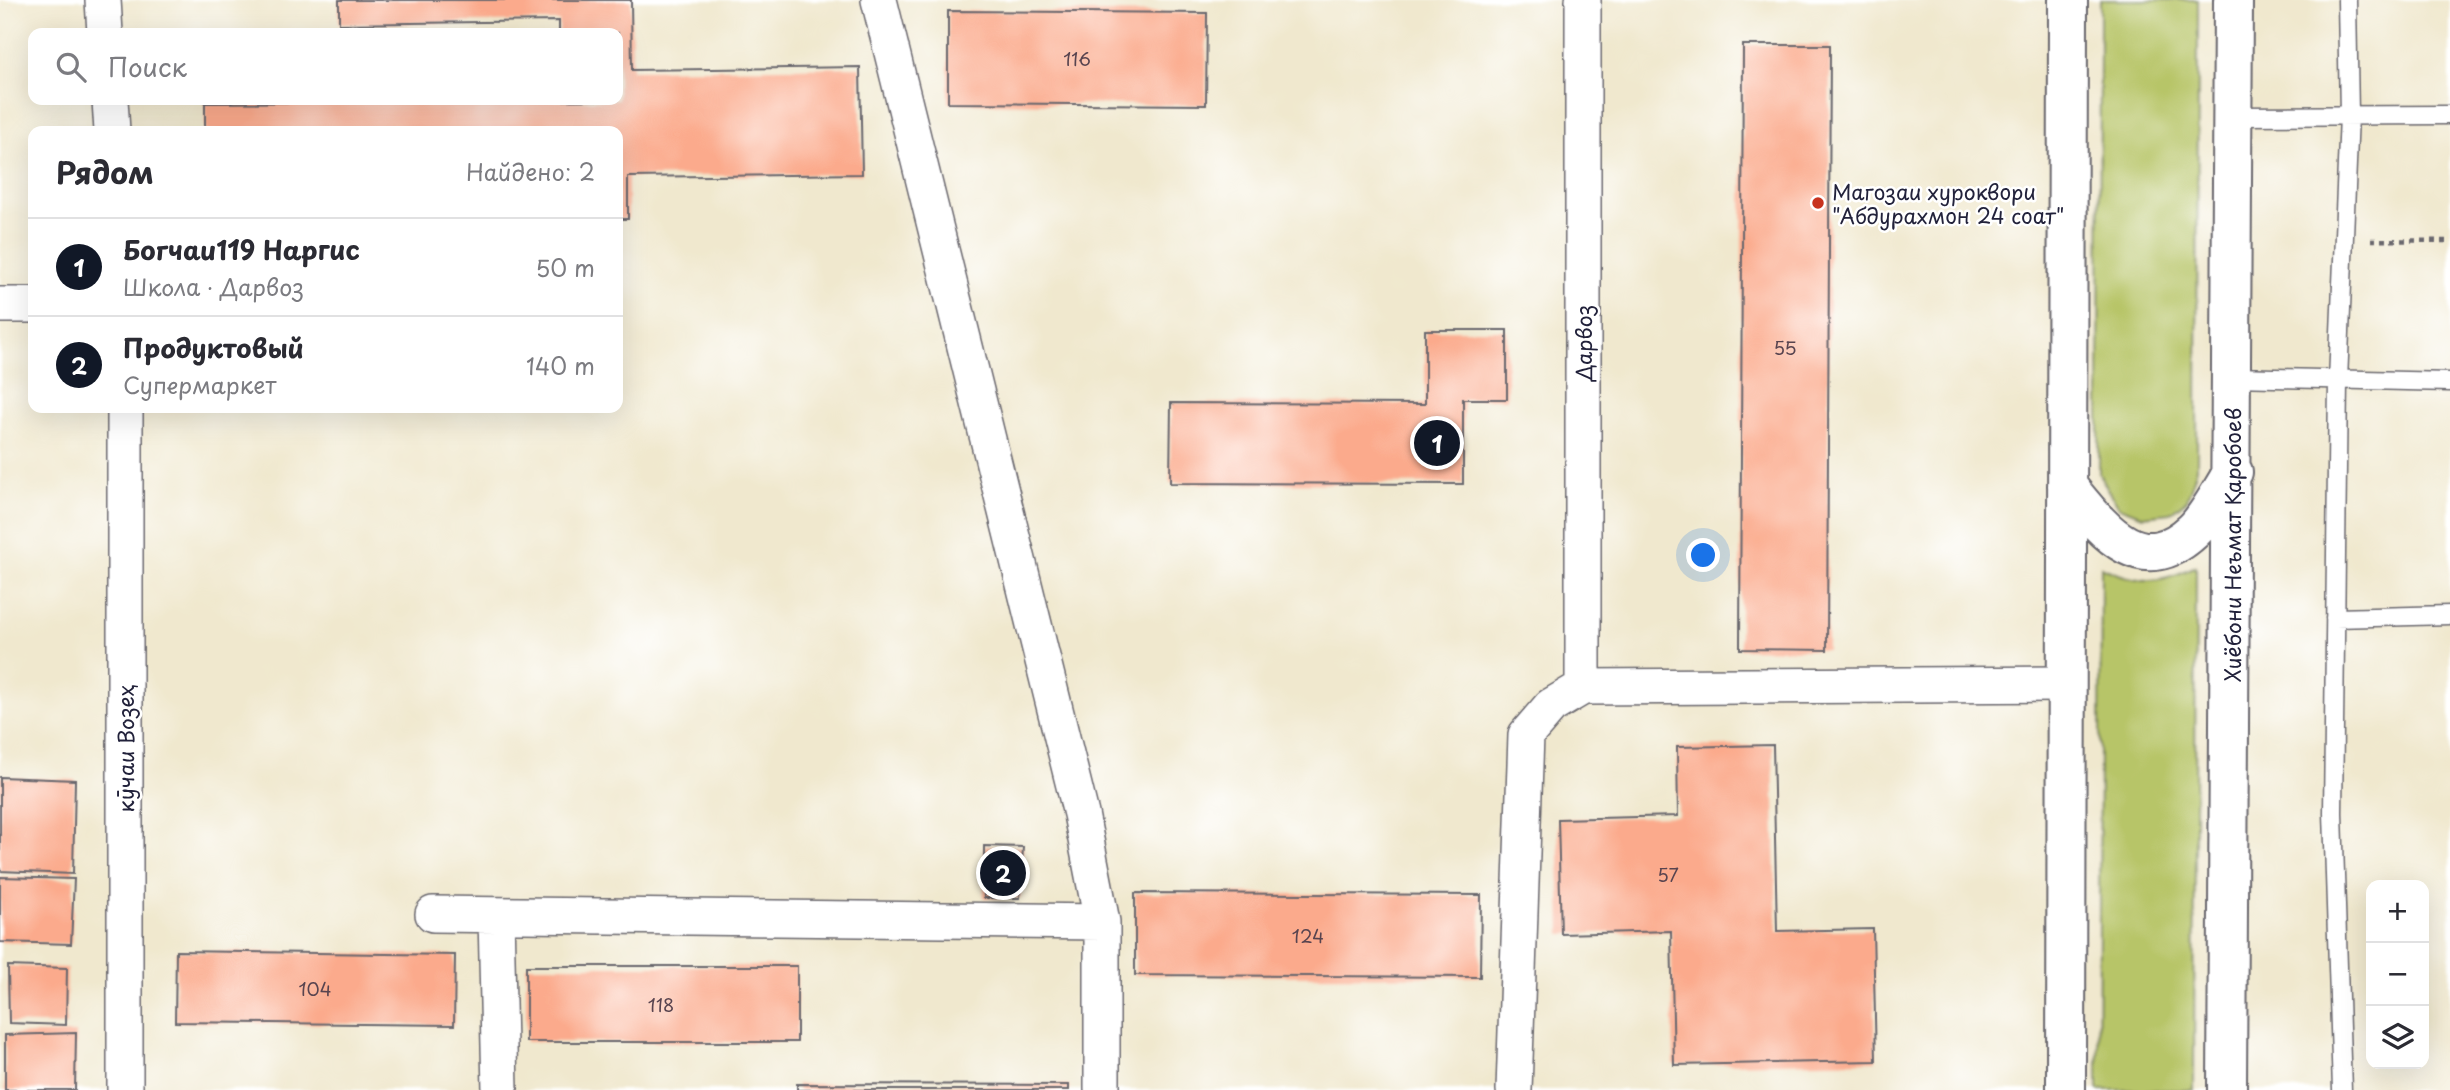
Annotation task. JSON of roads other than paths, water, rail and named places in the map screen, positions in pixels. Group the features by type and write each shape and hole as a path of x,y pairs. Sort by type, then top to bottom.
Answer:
{"highway":[{"path":"2066,1090 2068,0"},
{"name":"Хиёбони Неъмат Қаробоев","path":"2227,1090 2233,0"},
{"path":"2067,486 2105,532 2133,549 2163,551 2194,530 2232,472"}],"street":[{"path":"103,0 105,28"},
{"path":"879,0 1081,814 1102,922 1102,1090"},
{"name":"Дарвоз","path":"1583,0 1583,687"},
{"path":"110,105 113,126"},
{"path":"0,304 28,305"},
{"name":"кӯчаи Возеҳ","path":"125,413 125,1090"},
{"path":"1514,1090 1526,735 1551,706 1583,687 2067,684"},
{"path":"433,914 1102,922"},
{"path":"496,915 500,1090"}],"lane":[{"path":"2342,1090 2333,813 2338,381 2349,115 2347,0"},
{"path":"2232,117 2450,115"},
{"path":"2232,377 2450,382"},
{"path":"2335,618 2450,615"}],"place":[{"name":"Магозаи хуроквори \"Абдурахмон 24 соат\"","path":"1818,203"},
{"name":"Богчаи119 Наргис","path":"1437,443"},
{"name":"Продуктовый","path":"1003,873"}]}
